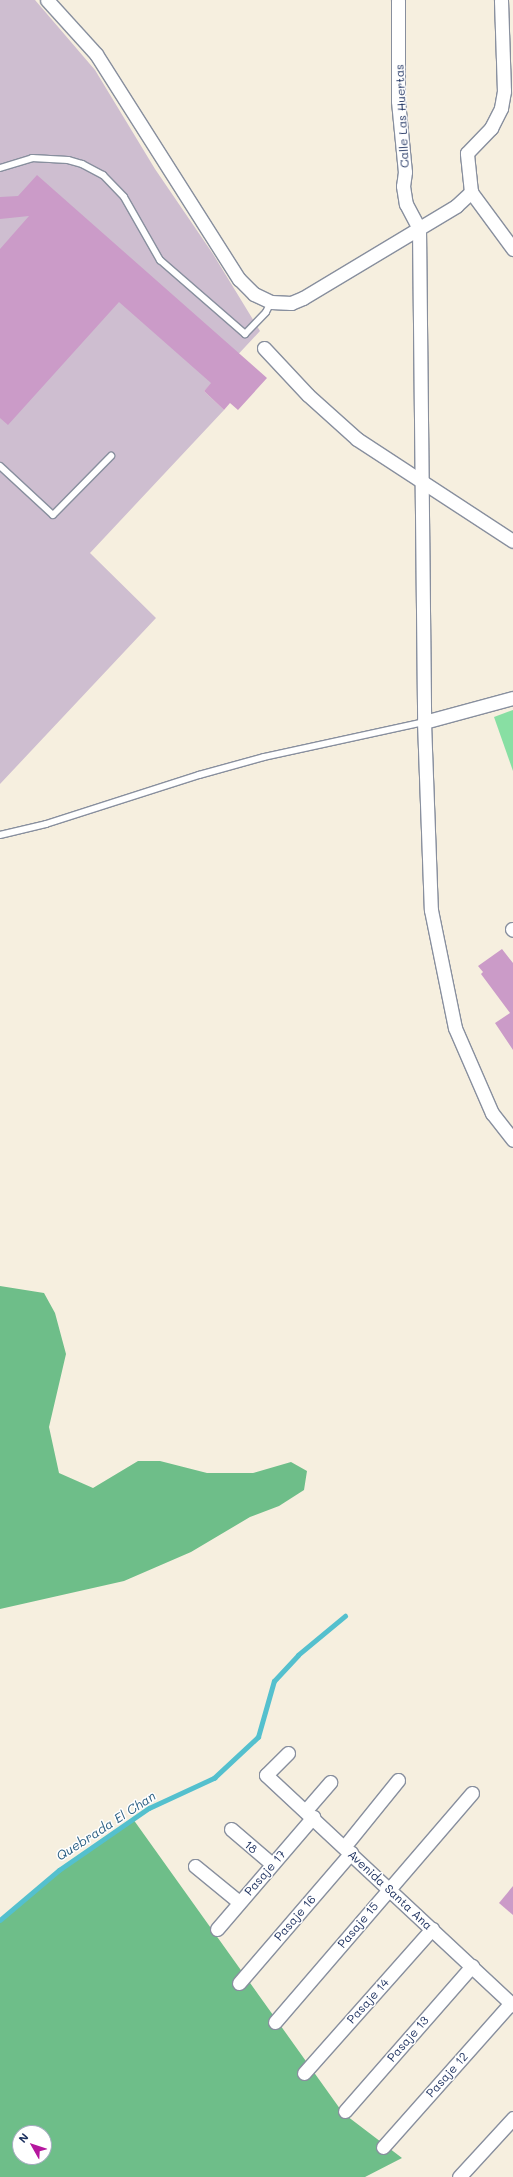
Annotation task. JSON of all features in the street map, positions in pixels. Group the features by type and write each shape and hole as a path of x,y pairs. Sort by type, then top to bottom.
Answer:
{"street":[{"path":"48,0 96,54 239,279 254,294 271,302 291,303 303,298 456,206 470,192"},
{"name":"Calle Las Huertas","path":"398,0 398,101 405,172 403,186 406,204 419,228"},
{"path":"501,2 513,16"},
{"path":"501,2 504,91 501,108 491,128 467,153 470,192 513,249"},
{"path":"496,119 513,106"},
{"path":"419,228 424,722 430,910 455,1028 492,1113 513,1140"},
{"path":"264,348 308,395 357,439 513,541"},
{"path":"424,722 513,698"},
{"name":"Avenida Santa Ana","path":"288,1753 266,1775 512,2004"},
{"name":"Pasaje 16","path":"239,1983 348,1850 398,1780"},
{"name":"Pasaje 17","path":"217,1928 272,1864 309,1814 330,1782"},
{"name":"Pasaje 15","path":"276,2022 389,1888 472,1793"},
{"name":"18","path":"231,1829 272,1864"},
{"path":"195,1866 239,1902"},
{"name":"Pasaje 14","path":"304,2073 432,1929"},
{"name":"Pasaje 13","path":"345,2111 472,1966"},
{"name":"Pasaje 12","path":"383,2147 512,2004"},
{"path":"459,2177 513,2118"}],"lane":[{"path":"0,168 32,158 68,160 82,164 103,175 124,197 160,260 245,334 266,312 271,302"},
{"path":"0,466 54,515 111,456"},
{"path":"0,835 46,824 184,779 256,759 322,742 424,722"}],"shaded area":[{"path":"0,0 35,0 95,70 155,169 213,254 260,331 204,391 224,410 90,553 156,618 0,784"}],"green space":[{"path":"513,710 513,771 494,717"},
{"path":"0,1286 44,1293 55,1313 66,1354 49,1427 59,1473 93,1488 138,1461 160,1461 207,1473 253,1473 291,1462 307,1471 304,1490 279,1506 250,1517 191,1552 124,1581 0,1609"},
{"path":"133,1819 343,2113 402,2158 365,2177 0,2177 0,1920 59,1870"}],"building":[{"path":"37,175 267,378 238,410 230,403 224,410 204,391 211,383 119,302 8,425 0,418 0,249 29,216 0,219 0,197 18,196"},
{"path":"502,949 513,963 513,1050 495,1023 510,1013 481,974 483,972 478,966"},
{"path":"513,1886 513,1915 499,1903"}],"waterway":[{"name":"Quebrada El Chan","path":"0,1920 59,1870 149,1808 214,1778 258,1737 274,1681 298,1655 345,1616"}]}
